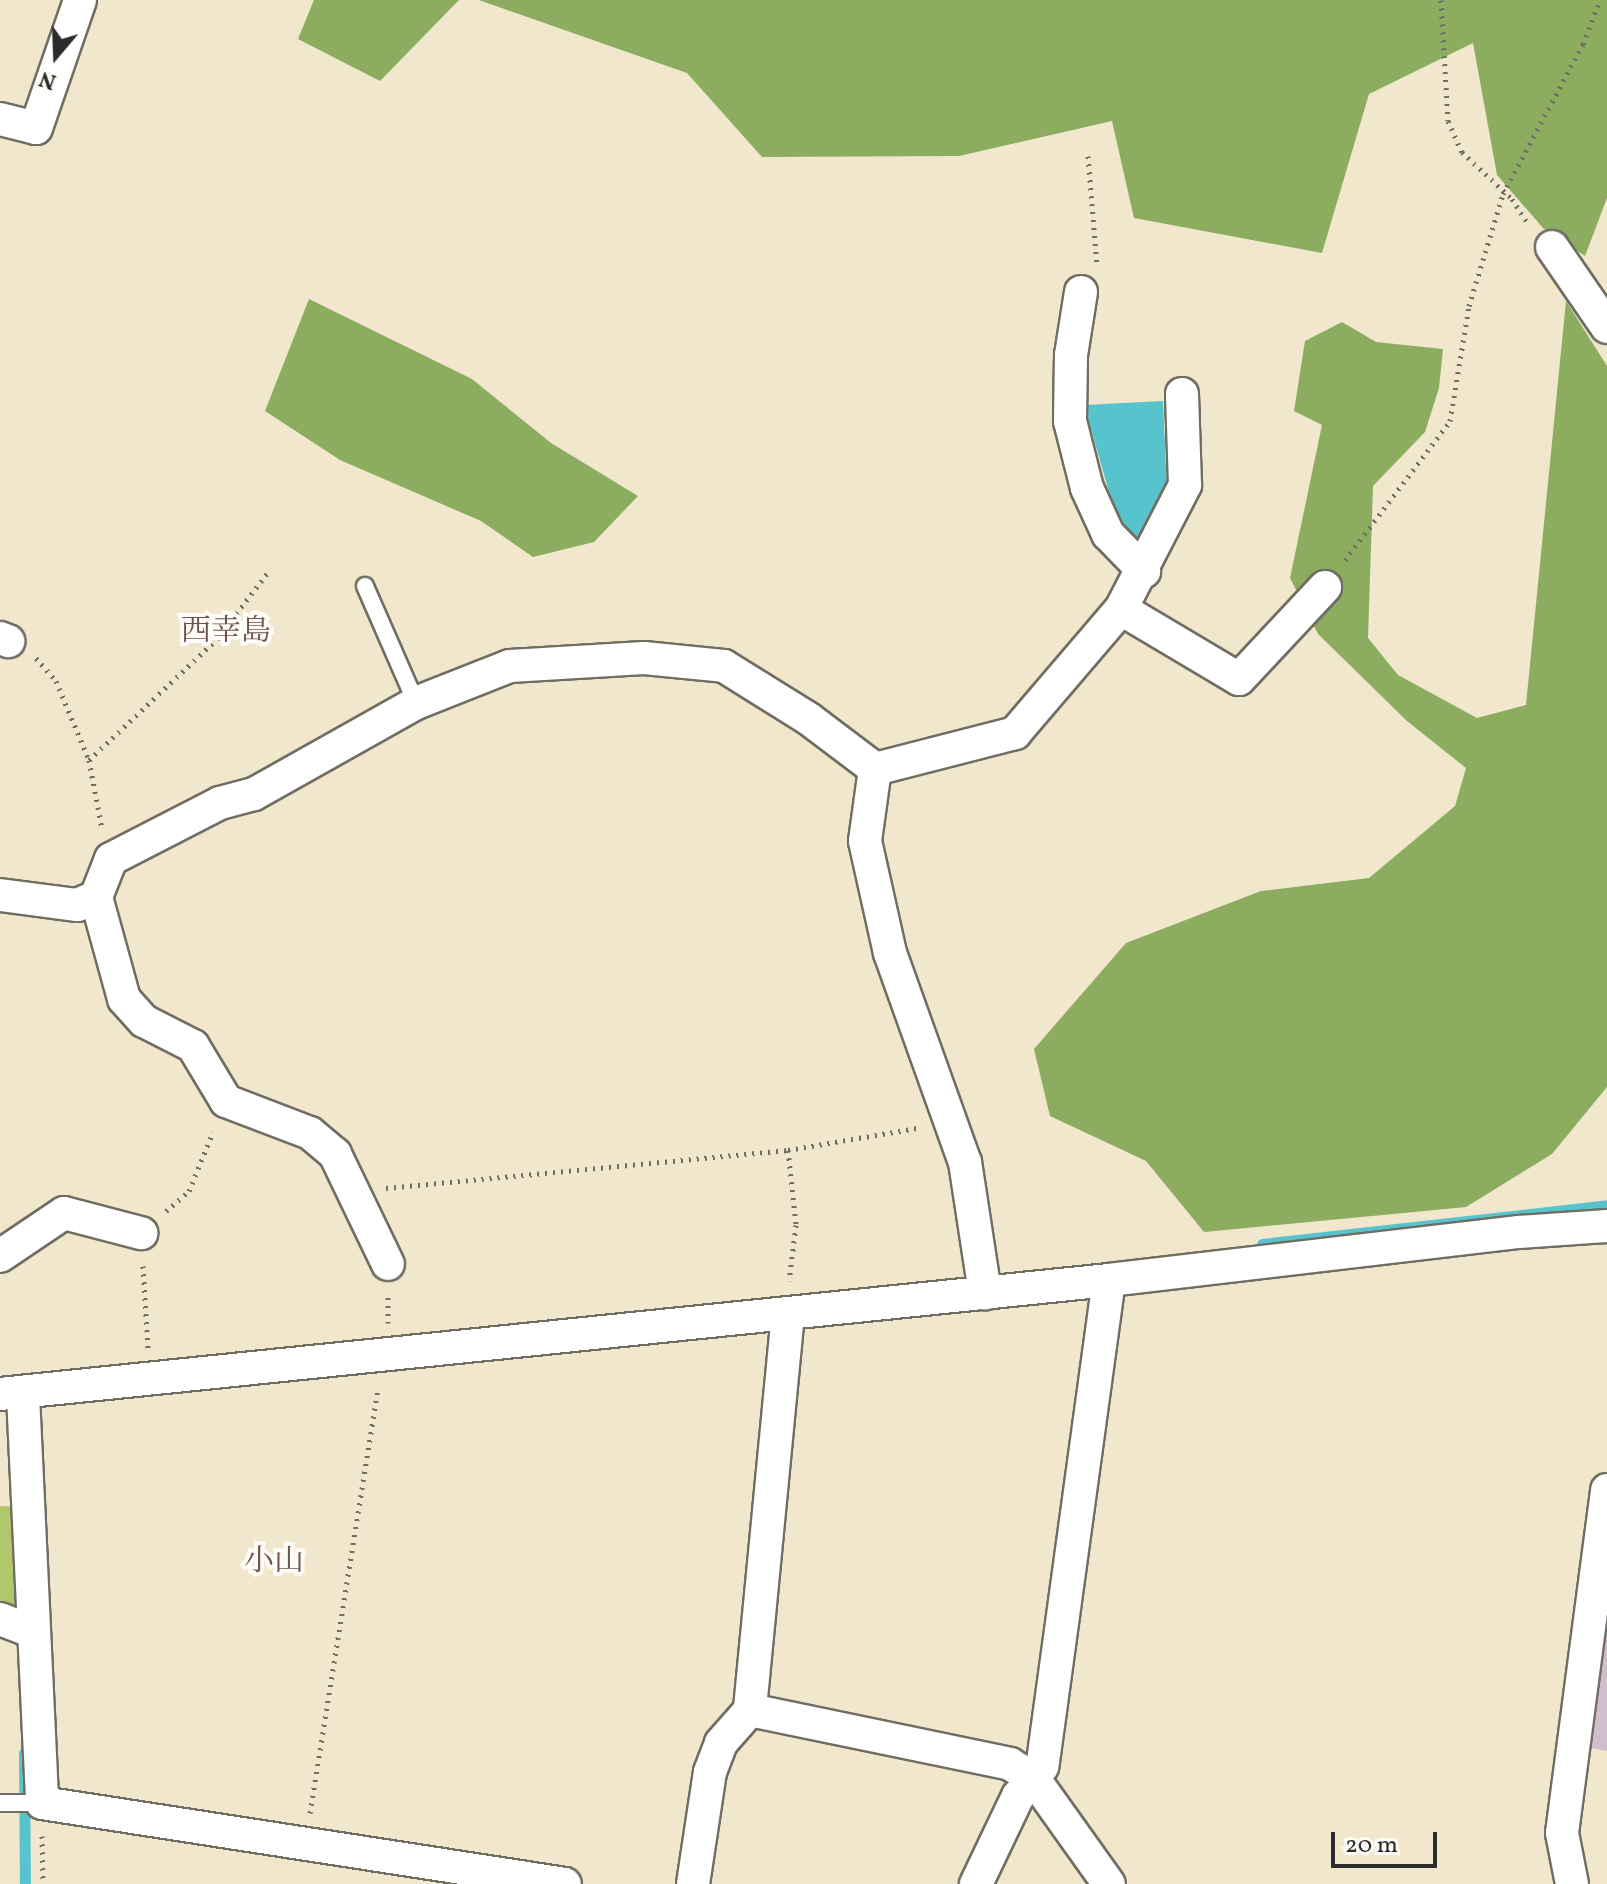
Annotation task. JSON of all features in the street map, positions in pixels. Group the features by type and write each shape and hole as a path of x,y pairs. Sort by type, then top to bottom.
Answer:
{"street":[{"path":"0,119 36,128 80,0"},
{"path":"1552,247 1607,327"},
{"path":"1089,281 1071,355 1070,421 1087,488 1108,534 1144,571"},
{"path":"875,769 1015,733 1121,609 1144,571 1185,485 1182,394"},
{"path":"1121,609 1239,679 1325,587"},
{"path":"388,1264 335,1154 323,1142 226,1101 193,1046 144,1021 124,999 96,897 111,859 220,803 254,794 416,703 510,666 644,658 724,666 809,719 875,769"},
{"path":"875,769 865,841 890,953 965,1162 985,1293"},
{"path":"0,895 77,905 96,897"},
{"path":"0,1256 64,1213 141,1233"},
{"path":"565,1884 22,1803 31,1631 12,1394 384,1352 1109,1280 1519,1232 1607,1226"},
{"path":"976,1884 1026,1788 1042,1766 1109,1280"},
{"path":"693,1884 710,1772 721,1743 746,1715 789,1344 788,1314"},
{"path":"1572,1884 1562,1833 1607,1490"},
{"path":"0,1619 31,1631"},
{"path":"746,1715 1010,1764 1026,1788 1109,1884"}],"lane":[{"path":"365,586 416,703"}],"path":[{"path":"1441,0 1448,121 1462,152 1503,194 1538,239 1552,247"},
{"path":"1325,587 1450,421 1458,392 1469,306 1503,194 1583,44 1600,0"},
{"path":"1088,156 1089,281"},
{"path":"89,760 217,639 269,571"},
{"path":"4,640 27,650 56,681 89,760 111,859"},
{"path":"149,1380 141,1233 189,1191 226,1101"},
{"path":"350,1188 401,1188 788,1150 949,1123"},
{"path":"788,1150 796,1225 788,1314"},
{"path":"305,1844 384,1352 388,1264"},
{"path":"22,1803 43,1884"}],"shaded area":[{"path":"1607,1623 1607,1751 1590,1748"}],"green space":[{"path":"314,0 459,0 380,81 298,39"},
{"path":"479,0 1607,0 1607,198 1585,256 1543,228 1497,175 1473,43 1369,94 1322,253 1134,218 1112,121 959,156 762,157 687,73"},
{"path":"309,299 472,379 551,443 638,496 594,542 533,557 481,521 340,460 265,411"},
{"path":"1566,301 1607,366 1607,1087 1552,1154 1466,1207 1204,1232 1146,1161 1050,1116 1034,1049 1126,943 1261,891 1369,878 1455,806 1466,768 1407,721 1318,634 1290,578 1322,425 1294,411 1305,341 1342,322 1376,342 1443,349 1439,388 1425,432 1373,486 1368,638 1398,675 1477,718 1526,705"},
{"path":"0,1506 18,1507 20,1614 0,1607"}],"water":[{"path":"1163,401 1167,487 1144,546 1135,542 1116,516 1084,405"}],"waterway":[{"path":"1262,1244 1607,1205"},
{"path":"24,1753 25,1884"}],"district":[{"name":"西幸島","path":"226,632"},
{"name":"小山","path":"274,1562"}]}
